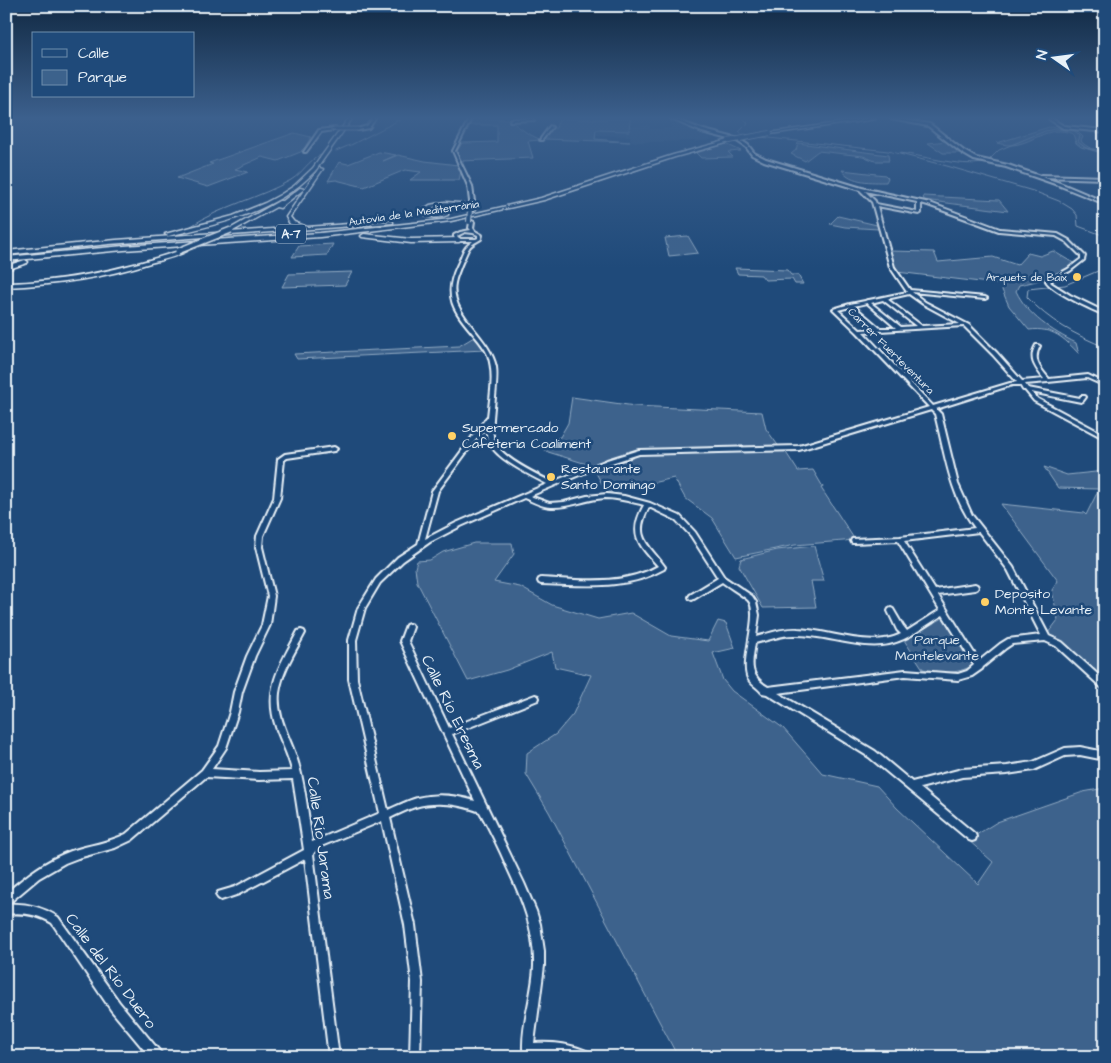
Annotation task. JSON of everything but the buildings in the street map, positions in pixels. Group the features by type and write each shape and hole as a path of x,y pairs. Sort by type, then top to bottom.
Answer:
{"highway":[{"path":"6,258 181,231 247,212 291,190 314,169"},
{"path":"234,230 281,202 306,180 315,169"},
{"path":"6,284 56,283 85,278 134,267 181,251 234,230 292,197 310,181 320,169"},
{"path":"321,169 290,213 288,219 292,224 304,227 330,228"},
{"name":"Autovia de la Mediterrània","path":"6,258 127,245 392,225 474,213 551,194 626,169"},
{"name":"Autovia de la Mediterrània","path":"6,258 320,235 415,226 474,216 569,192 637,169"},
{"path":"459,239 418,239 408,236 410,232 428,227 512,210 569,192"},
{"path":"110,243 330,228 446,215 551,194"},
{"path":"446,215 430,216 422,212 431,207 460,204 471,208"},
{"path":"325,238 428,227"},
{"path":"6,268 21,262 53,258 359,235 411,241 459,239"},
{"path":"6,258 53,258"}],"street":[{"path":"462,169 468,186 471,208 470,222 473,231"},
{"path":"793,169 861,189 936,206 999,230 1064,237 1078,250 1083,259 1069,270 1048,280 1053,286 1069,296 1105,314"},
{"path":"1014,169 1075,190 1105,204"},
{"path":"1034,176 1105,178"},
{"path":"861,189 875,205 892,268 910,292 924,303 965,325 995,354 1021,382 1025,389 1045,406 1105,437"},
{"path":"893,208 895,197"},
{"path":"875,205 919,212 920,202"},
{"path":"459,239 470,222"},
{"path":"464,231 473,231 480,234 480,238 467,247 464,260 452,288 455,306 488,350 494,374 490,441 498,451 551,484"},
{"path":"459,239 475,240"},
{"path":"459,239 467,247"},
{"path":"850,305 910,292 985,298"},
{"path":"883,298 920,327"},
{"path":"867,301 900,328"},
{"path":"850,305 880,330"},
{"name":"Carrer Fuerteventura","path":"850,305 835,309 859,331 933,408"},
{"path":"859,331 965,325"},
{"path":"1038,346 1034,353 1035,364 1048,381"},
{"path":"415,1057 417,982 410,925 352,679 351,650 358,620 366,601 383,575 400,558 421,544 464,522 551,484 623,456 639,452 799,448 1021,382 1088,376 1105,385"},
{"path":"1025,389 1082,400 1083,397"},
{"path":"933,408 938,414 955,484 966,508 980,530 1011,569 1046,638"},
{"path":"421,544 435,491 491,415"},
{"path":"470,445 479,436 490,437"},
{"path":"6,900 48,868 69,856 125,840 205,773 222,748 234,712 238,692 251,656 266,625 271,596 259,547 260,536 277,498 281,459 285,456 334,449"},
{"path":"524,496 550,505 607,496 648,504 678,518 693,534 722,579 750,598 754,604 756,615 749,662 752,676 758,685 765,691 872,754 972,837"},
{"path":"541,581 594,583 632,579 662,567 646,549 639,536 637,524 648,504"},
{"path":"854,541 900,539 980,530"},
{"path":"900,539 979,667"},
{"path":"692,596 722,579"},
{"path":"934,593 975,586"},
{"path":"891,611 905,634"},
{"path":"753,641 780,633 800,631 872,642 886,642 896,640 945,611"},
{"name":"Calle Río Eresma","path":"408,627 404,641 533,912 538,932 539,968 529,1030 529,1053"},
{"name":"Calle Río Jarama","path":"301,633 278,681 274,697 279,725 294,756 309,852 334,1057"},
{"path":"765,691 904,673 958,676 969,674 1011,641 1046,638 1058,644 1105,686"},
{"path":"448,732 535,698"},
{"path":"912,786 962,773 1034,766 1065,752 1080,751 1105,756"},
{"path":"205,773 259,776 297,775"},
{"path":"221,894 236,891 309,852 316,844 384,815 431,799 457,801 483,809"},
{"name":"Calle del Río Duero","path":"6,910 23,907 43,912 55,920 115,1006 157,1057"},
{"path":"529,1053 560,1047 576,1051 587,1057"}],"green space":[{"path":"201,169 236,169 248,172 208,187 177,178"},
{"path":"335,169 460,169 461,171 459,180 410,180 421,172 405,170 364,187 336,180 328,181"},
{"path":"842,170 885,175 888,178 886,182 856,180"},
{"path":"923,196 999,200 1008,211 924,200"},
{"path":"838,216 877,225 878,229 830,224"},
{"path":"688,236 698,253 669,256 665,238"},
{"path":"333,244 327,255 292,257 299,246"},
{"path":"889,251 934,252 938,262 993,257 1017,265 1028,253 1040,256 1053,251 1075,264 1048,277 1019,285 1016,291 1027,308 1042,322 1076,343 1079,354 1063,339 1051,332 1029,330 1009,306 1002,290 1005,285 897,272"},
{"path":"735,268 787,270 791,275 798,275 803,284 795,284 792,279 765,280 761,275 738,274"},
{"path":"352,272 345,285 282,287 289,274"},
{"path":"474,337 485,350 297,359 294,354 459,346"},
{"path":"572,397 635,406 762,412 766,429 780,448 643,450 617,456 593,466 545,451 549,444 546,442 560,437 568,423"},
{"path":"785,451 798,471 813,470 823,487 821,488 855,540 795,545 736,557 712,518 685,498 674,478 607,493 595,471 620,459 644,453"},
{"path":"1044,467 1067,475 1105,471 1105,683 1050,638 1048,633 1058,620 1052,590 1058,581 1001,504 1084,513 1086,515 1099,489 1058,488"},
{"path":"474,543 512,543 514,554 494,582 520,587 552,605 598,619 631,613 671,636 708,641 718,621 726,623 735,648 713,653 723,680 732,691 783,728 823,774 877,786 897,808 978,884 993,862 968,840 997,822 1083,792 1105,788 1105,1057 678,1057 549,812 526,774 527,753 556,734 573,714 591,675 555,667 552,652 507,670 468,681 417,582 415,568 417,561 430,560 443,552"},
{"path":"814,546 824,581 811,581 816,607 763,608 739,566 741,559 777,550"},
{"name":"Parque Montelevante","path":"943,618 974,665 949,672 923,669 904,640"}],"waterway":[{"path":"191,226 215,213 291,180 304,169"},
{"path":"956,169 1033,191 1059,201 1072,209 1077,215 1078,226 1105,236"},
{"path":"1105,268 1065,285 1028,289 1027,297 1053,320 1083,338 1105,347"}],"place":[{"name":"Arquets de Baix","path":"1077,277"},
{"name":"Supermercado Cafeteria Coaliment","path":"452,436"},
{"name":"Restaurante Santo Domingo","path":"551,477"},
{"name":"Deposito Monte Levante","path":"985,602"}]}
